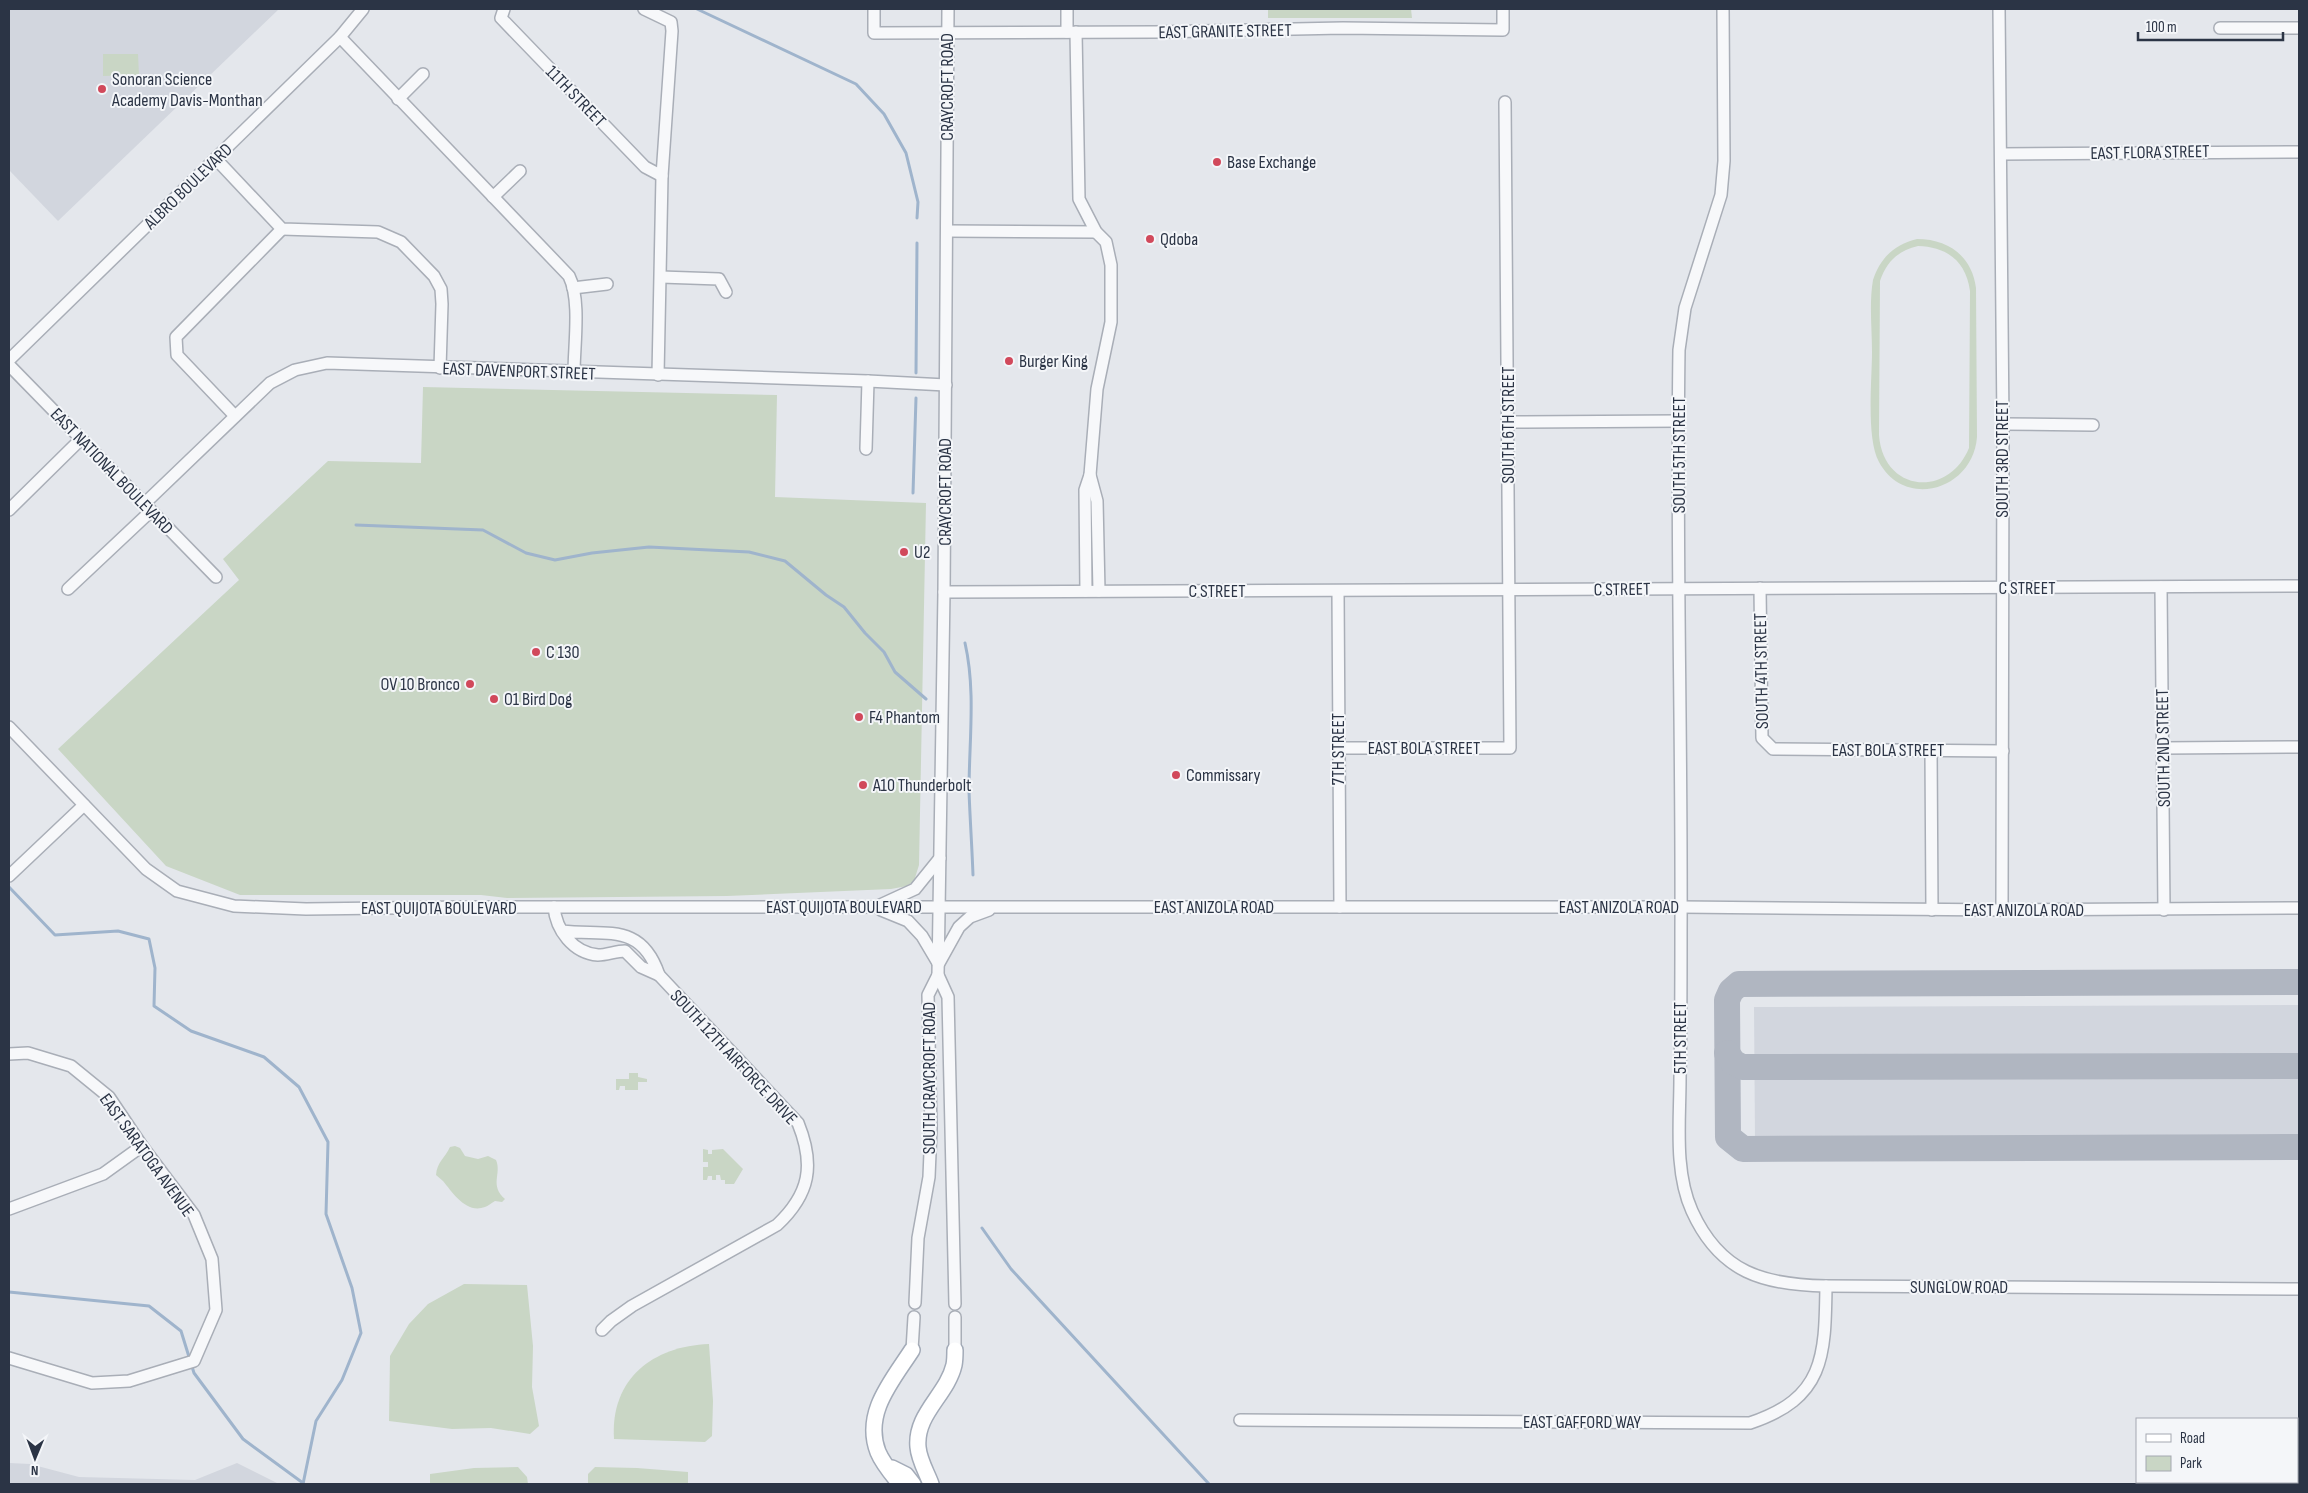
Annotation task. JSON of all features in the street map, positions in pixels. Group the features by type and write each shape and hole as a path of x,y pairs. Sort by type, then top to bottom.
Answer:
{"main road":[{"path":"900,1484 878,1453 874,1436 875,1414 882,1398 912,1350"},
{"path":"931,1484 920,1455 919,1434 924,1419 954,1366 955,1350"},
{"path":"886,1465 906,1475 913,1484"}],"street":[{"name":"ALBRO BOULEVARD","path":"9,360 340,37 363,9"},
{"name":"11TH STREET","path":"504,9 501,18 645,167 662,176"},
{"path":"644,9 671,22 672,31 662,176 658,375"},
{"name":"EAST GRANITE STREET","path":"874,9 874,33 948,34 1343,28 1503,30 1503,9"},
{"name":"CRAYCROFT ROAD","path":"938,970 944,592 948,9"},
{"path":"1067,9 1072,32 1079,199 1096,232 1106,242 1111,257 1111,322 1097,389 1090,475 1085,490 1086,590"},
{"name":"SOUTH 5TH STREET","path":"1681,907 1679,350 1685,308 1721,195 1724,161 1723,9"},
{"name":"SOUTH 3RD STREET","path":"1999,9 2003,424 2002,910"},
{"path":"2220,28 2299,28"},
{"path":"340,37 569,276 575,300 574,373"},
{"path":"398,98 423,74"},
{"name":"SOUTH 6TH STREET","path":"1506,102 1510,748"},
{"name":"EAST FLORA STREET","path":"2001,154 2299,152"},
{"path":"216,159 282,229 378,232 401,242 434,276 440,289 442,304 440,368"},
{"path":"493,197 520,171"},
{"path":"235,416 177,355 176,338 282,229"},
{"path":"947,231 1096,232"},
{"path":"661,277 719,279 726,292"},
{"path":"573,288 607,284"},
{"name":"EAST DAVENPORT STREET","path":"68,589 235,416 270,383 307,366 327,363 946,385"},
{"name":"EAST NATIONAL BOULEVARD","path":"9,365 80,440 216,577"},
{"path":"866,449 868,381"},
{"path":"1508,422 1679,421"},
{"path":"2003,424 2093,425"},
{"path":"9,510 80,440"},
{"path":"1090,475 1097,501 1099,591"},
{"name":"C STREET","path":"944,592 2299,586"},
{"name":"SOUTH 2ND STREET","path":"2162,587 2164,910"},
{"name":"SOUTH 4TH STREET","path":"1760,588 1762,738 1773,749"},
{"name":"7TH STREET","path":"1338,591 1340,907"},
{"name":"EAST QUIJOTA BOULEVARD","path":"9,727 146,868 177,891 234,906 306,909 939,907"},
{"path":"2163,748 2299,747"},
{"name":"EAST BOLA STREET","path":"1338,748 1510,748"},
{"name":"EAST BOLA STREET","path":"1773,749 2003,751"},
{"path":"1931,750 1932,910"},
{"path":"9,876 84,805"},
{"path":"875,907 915,889 940,858"},
{"name":"SOUTH 12TH AIRFORCE DRIVE","path":"554,907 555,920 565,938 588,952 604,954 625,952 641,967 659,975 798,1123 807,1152 808,1172 804,1192 791,1212 777,1226 632,1306 611,1320 602,1330"},
{"path":"875,907 908,921 922,936 938,970"},
{"name":"EAST ANIZOLA ROAD","path":"939,907 1681,907 1932,910 2299,908"},
{"path":"938,970 959,927 970,917 998,907"},
{"name":"5TH STREET","path":"1681,907 1681,1170"},
{"name":"SOUTH 12TH AIRFORCE DRIVE","path":"562,931 615,934 630,938 642,946 653,958 659,975"},
{"name":"SOUTH CRAYCROFT ROAD","path":"915,1303 918,1238 929,1177 928,995 938,970"},
{"name":"SOUTH CRAYCROFT ROAD","path":"938,970 948,997 955,1304"},
{"name":"EAST SARATOGA AVENUE","path":"9,1054 28,1053 71,1066 109,1097 142,1146 194,1216 212,1259 216,1310 194,1361 129,1381 92,1383 9,1358"},
{"path":"9,1209 103,1174 142,1146"},
{"name":"SUNGLOW ROAD","path":"1681,1170 1686,1197 1700,1226 1716,1248 1730,1262 1745,1271 1783,1284 2299,1290"},
{"name":"EAST GAFFORD WAY","path":"1240,1420 1750,1423 1787,1408 1798,1398 1815,1375 1824,1347 1826,1286"},
{"path":"912,1350 914,1317"},
{"path":"955,1317 955,1350"}],"shaded area":[{"name":"Sonoran Science Academy Davis-Monthan","path":"9,9 279,9 58,221 9,170"},
{"path":"2299,1005 2299,1134 1755,1138 1754,1007"},
{"path":"9,1463 30,1464 79,1477 195,1480 237,1463 279,1484 9,1484"}],"green space":[{"path":"1268,9 1411,9 1412,18 1268,18"},
{"path":"103,54 138,54 139,75 103,76"},
{"path":"1917,239 1939,242 1957,252 1964,258 1969,267 1974,277 1976,288 1977,437 1973,455 1964,470 1951,481 1936,487 1920,489 1905,486 1891,477 1879,462 1872,439 1871,424 1871,307 1873,280 1880,265 1889,253 1909,241","holes":["1918,246 1938,249 1953,258 1964,271 1968,280 1970,291 1969,448 1959,464 1947,476 1932,481 1918,482 1904,478 1892,468 1883,454 1879,435 1880,281 1890,262 1899,254"]},
{"path":"423,387 777,395 775,497 926,503 919,865 914,881 907,886 891,889 727,896 507,898 481,895 240,895 166,866 58,749 239,580 223,559 328,461 421,463"},
{"path":"629,1073 638,1073 638,1077 647,1079 647,1082 638,1082 638,1090 625,1090 625,1086 620,1086 619,1090 616,1090 616,1079 629,1079"},
{"path":"450,1147 460,1148 465,1156 478,1159 488,1156 496,1160 498,1189 505,1199 502,1202 495,1201 485,1207 472,1208 461,1201 436,1175 440,1163"},
{"path":"703,1149 708,1150 708,1154 712,1154 712,1150 723,1149 743,1169 734,1184 725,1184 725,1180 721,1180 720,1175 716,1175 716,1180 712,1180 712,1176 708,1176 707,1180 703,1180 703,1167 708,1167 708,1162 703,1162"},
{"path":"464,1284 527,1285 533,1346 532,1387 539,1426 530,1434 491,1428 452,1429 389,1421 390,1356 409,1324 428,1304"},
{"path":"709,1344 713,1401 712,1436 705,1442 614,1439 615,1418 619,1399 628,1383 639,1370 653,1359 670,1351 689,1346"},
{"path":"518,1467 527,1477 528,1484 430,1484 430,1474 474,1468"},
{"path":"595,1467 688,1472 688,1484 588,1484 588,1474"}],"waterway":[{"path":"697,9 856,84 884,114 906,153 918,202 917,218"},
{"path":"916,373 917,243"},
{"path":"913,493 916,398"},
{"path":"356,525 483,530 526,553 555,560 592,553 649,547 749,552 785,561 826,595 844,607 865,633 884,652 895,672 926,699"},
{"path":"965,643 971,698 969,791 973,875"},
{"path":"9,887 55,935 118,931 149,939 155,968 154,1006 191,1031 264,1057 299,1087 328,1142 326,1214 352,1288 361,1333 342,1380 316,1421 303,1484"},
{"path":"982,1228 1011,1269 1209,1484"},
{"path":"9,1292 149,1306 181,1331 194,1373 243,1439 303,1483"}],"taxiway":[{"path":"2299,982 1739,984 1731,991 1727,1000 1728,1137 1743,1149 2299,1147"},
{"path":"1727,1053 1733,1062 1742,1067 2299,1066"}],"place":[{"name":"Sonoran Science Academy Davis-Monthan","path":"102,89"},
{"name":"Base Exchange","path":"1217,162"},
{"name":"Qdoba","path":"1150,239"},
{"name":"Burger King","path":"1009,361"},
{"name":"U2","path":"904,552"},
{"name":"C 130","path":"536,652"},
{"name":"OV 10 Bronco","path":"470,684"},
{"name":"O1 Bird Dog","path":"494,699"},
{"name":"F4 Phantom","path":"859,717"},
{"name":"Commissary","path":"1176,775"},
{"name":"A10 Thunderbolt","path":"863,785"}]}
